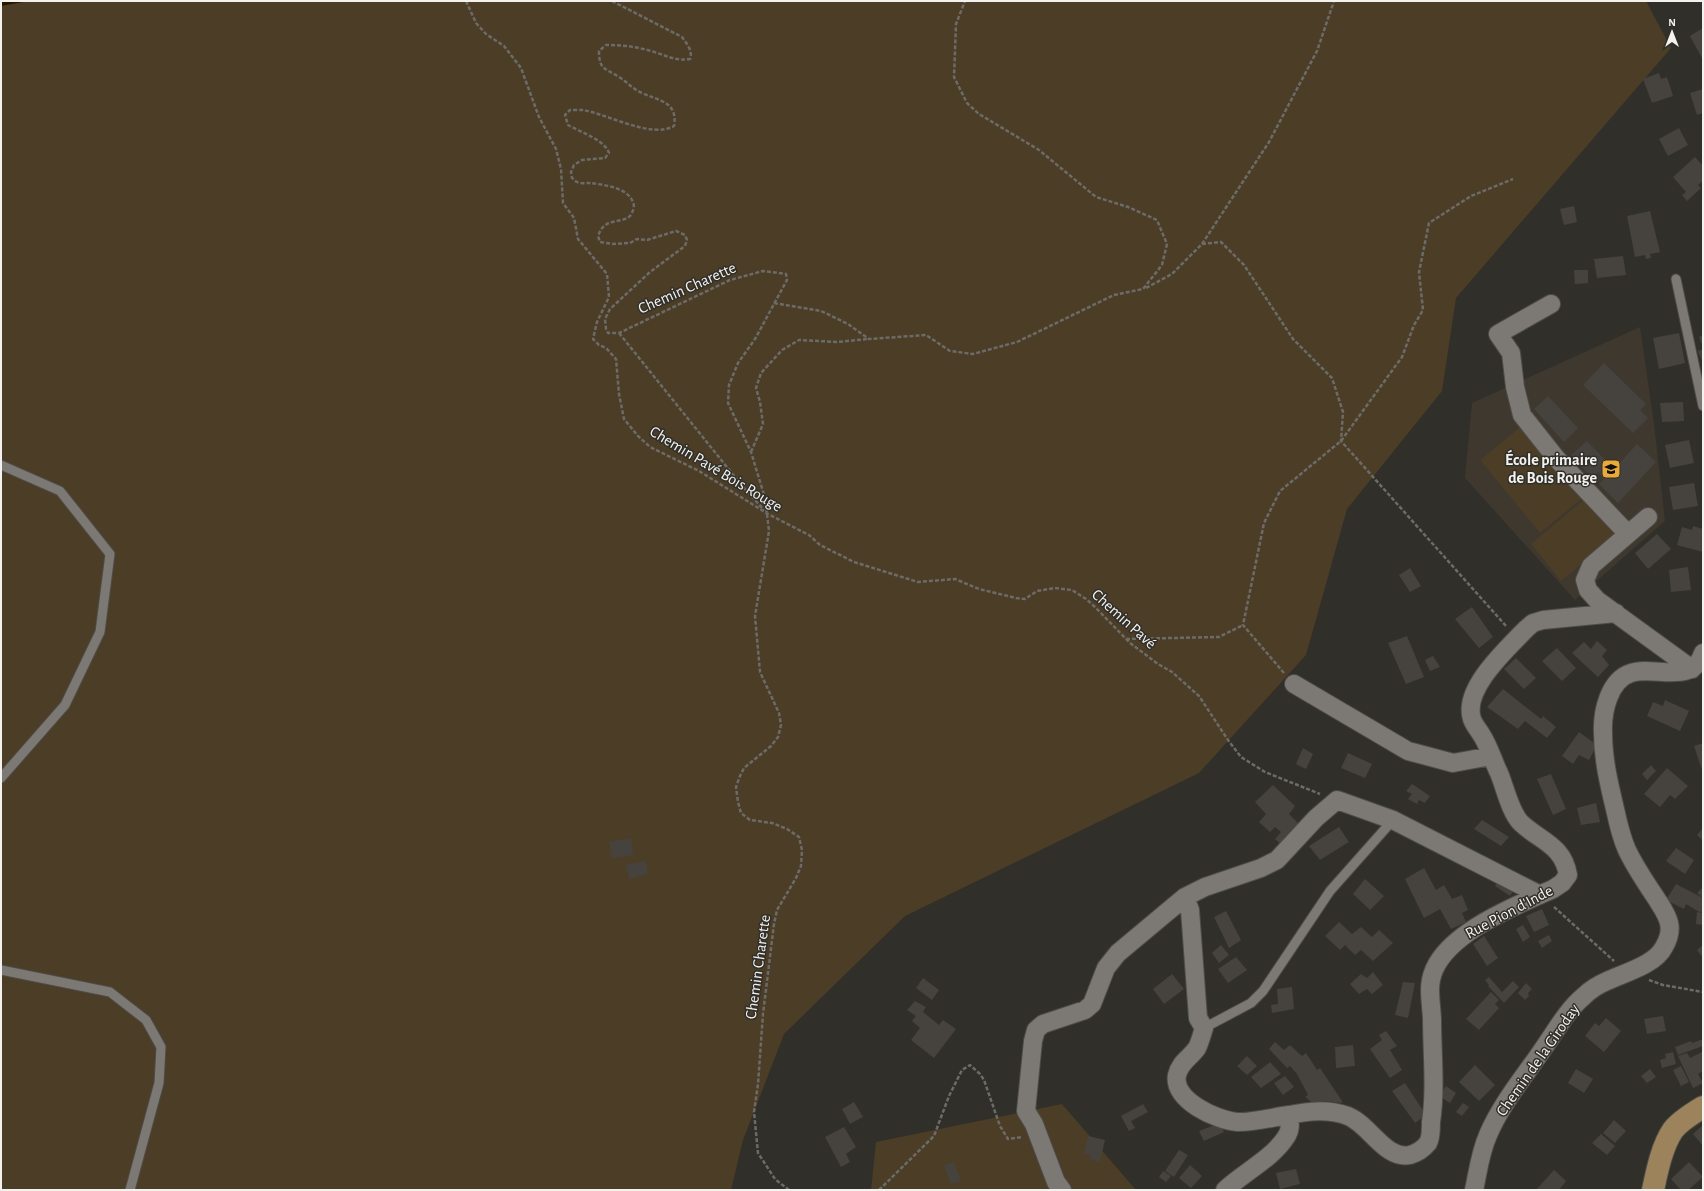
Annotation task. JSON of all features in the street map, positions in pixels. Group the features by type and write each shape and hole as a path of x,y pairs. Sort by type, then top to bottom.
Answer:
{"main road":[{"path":"1654,1190 1665,1147 1674,1130 1694,1112 1703,1107"}],"street":[{"path":"1551,304 1498,334 1511,353 1515,386 1522,415 1556,458 1628,533"},
{"path":"1648,517 1591,566 1585,580 1588,590 1597,600 1692,669 1698,665 1703,653"},
{"name":"Rue Pion d'Inde","path":"1289,1116 1310,1111 1328,1112 1349,1117 1364,1126 1386,1147 1398,1155 1411,1155 1421,1150 1429,1142 1433,1109 1429,985 1431,976 1445,952 1455,942 1482,923 1553,889 1568,875 1566,864 1556,849 1520,822 1508,801 1491,756 1472,718 1471,699 1489,669 1516,639 1533,624 1543,620 1616,614"},
{"name":"Chemin de la Giroday","path":"1474,1190 1481,1154 1488,1135 1501,1110 1568,1013 1583,996 1606,981 1627,973 1653,959 1663,949 1668,936 1670,924 1665,912 1627,850 1621,836 1606,764 1602,733 1603,716 1609,696 1618,681 1631,673 1642,671 1685,672 1692,669"},
{"path":"1294,684 1408,751 1453,763 1491,756"},
{"path":"1062,1190 1056,1182 1034,1124 1026,1111 1033,1041 1036,1030 1043,1024 1085,1010 1092,1004 1106,968 1118,953 1185,897 1205,886 1261,868 1277,860 1316,818 1337,800 1393,820 1540,895"},
{"path":"1185,897 1190,910 1198,1018 1204,1028 1197,1048 1180,1065 1177,1076 1178,1087 1184,1096 1196,1106 1218,1118 1237,1122 1289,1116 1290,1126 1287,1136 1278,1146 1225,1190"}],"lane":[{"path":"1676,279 1703,406"},
{"path":"1,465 60,491 110,554 100,632 65,705 1,778"},
{"path":"1204,1028 1251,1003 1263,992 1330,891 1393,820"},
{"path":"1,970 110,992 146,1020 161,1047 159,1083 130,1190"}],"path":[{"name":"Chemin Pavé Bois Rouge","path":"466,1 476,23 486,34 504,46 522,68 539,117 556,149 561,169 563,203 574,218 578,239 606,274 609,297 597,322 593,339 598,345 606,348 616,359 621,408 624,419 629,427 650,446 699,471 768,514 809,535 820,545 854,562 918,582 955,579"},
{"name":"Chemin Charette","path":"612,1 682,37 688,45 691,56 690,60 666,58 651,51 621,45 606,45 599,51 599,60 602,68 620,78 630,86 665,102 672,108 676,115 674,126 668,130 635,126 583,110 570,110 565,116 568,125 600,142 608,149 609,153 605,158 598,160 582,160 574,165 571,172 572,178 578,182 621,190 629,194 634,203 634,209 629,217 609,223 600,228 598,236 600,242 613,244 630,243 637,240 647,240 676,231 684,235 687,240 685,246 650,272 610,309 605,319 608,333 619,333 730,280 764,271 786,274 787,280 755,339 738,363 729,384 728,403 751,452 765,498 768,514 769,531 755,616 760,672 779,713 781,725 778,737 771,746 744,768 736,787 741,812 750,820 772,823 787,829 799,837 802,850 801,866 796,878 777,910 774,924 763,1014 758,1084 754,1112 758,1153 775,1180 789,1190"},
{"path":"965,1 956,24 954,76 967,103 979,114 1039,150 1096,196 1128,207 1157,220 1167,244 1162,265 1143,289"},
{"path":"751,452 763,424 760,402 756,388 761,374 782,350 799,340 838,342 926,335 950,351 974,354 1017,342 1114,295 1143,289 1172,274 1202,244 1269,142 1317,51 1334,1"},
{"path":"1243,625 1264,523 1280,491 1341,441 1402,357 1414,325 1423,310 1419,272 1429,223 1472,196 1513,179"},
{"path":"1202,244 1221,242 1240,260 1293,339 1332,378 1343,412 1341,441 1516,639"},
{"path":"774,303 821,311 848,324 869,339"},
{"path":"619,333 744,487 768,514"},
{"name":"Chemin Pavé","path":"955,579 979,589 1004,596 1025,599 1037,591 1056,588 1072,590 1086,599 1126,639 1158,664 1172,672 1200,696 1228,740 1241,756 1264,772 1337,800"},
{"path":"1126,639 1219,636 1243,625"},
{"path":"1243,625 1294,684"},
{"path":"1540,895 1627,973 1663,985 1703,992"},
{"path":"879,1190 934,1136 949,1096 962,1070 970,1065 984,1080 1000,1126 1008,1139 1022,1138 1026,1111"}],"shaded area":[{"path":"1,1 1646,1 1671,48 1456,298 1442,391 1347,509 1306,655 1199,773 905,916 784,1034 743,1140 731,1190 1,1190"},
{"path":"1,1 29,1 1,6"},
{"name":"École primaire de Bois Rouge","path":"1640,327 1654,424 1665,521 1575,600 1465,478 1472,403"},
{"path":"1525,423 1585,496 1540,533 1480,460"},
{"path":"1586,498 1617,535 1561,581 1531,544"},
{"path":"1062,1104 1136,1190 871,1190 876,1142"}],"building":[{"path":"1703,28 1703,60 1690,36"},
{"path":"1659,73 1661,79 1667,77 1673,96 1652,103 1643,79"},
{"path":"1703,89 1703,113 1697,115 1690,93"},
{"path":"1679,128 1688,145 1668,156 1659,139"},
{"path":"1695,157 1703,166 1703,181 1698,185 1701,188 1687,201 1682,195 1686,192 1673,177"},
{"path":"1574,206 1577,222 1564,225 1560,209"},
{"path":"1650,211 1660,252 1650,254 1651,258 1646,259 1645,255 1635,257 1627,216"},
{"path":"1623,256 1626,275 1597,278 1594,259"},
{"path":"1574,270 1588,270 1588,283 1575,284"},
{"path":"1679,333 1685,363 1659,369 1653,338"},
{"path":"1703,335 1703,347 1699,337"},
{"path":"1703,349 1703,363 1698,351"},
{"path":"1604,363 1646,404 1640,410 1648,418 1633,433 1583,385"},
{"path":"1548,396 1578,428 1564,442 1534,409"},
{"path":"1683,402 1684,421 1662,422 1660,403"},
{"path":"1689,440 1694,463 1670,468 1665,445"},
{"path":"1587,441 1614,469 1637,444 1656,462 1618,503 1599,484 1604,479 1598,472 1592,478 1571,455"},
{"path":"1694,483 1698,506 1673,510 1669,487"},
{"path":"1693,526 1703,529 1703,552 1677,545 1682,527 1692,530"},
{"path":"1657,534 1671,549 1648,569 1635,553"},
{"path":"1688,567 1691,590 1671,592 1669,570"},
{"path":"1410,568 1421,586 1410,592 1399,575"},
{"path":"1472,607 1493,637 1479,648 1455,619"},
{"path":"1407,636 1424,677 1406,684 1388,643"},
{"path":"1597,641 1607,650 1602,656 1609,665 1598,677 1572,653 1584,642 1591,649"},
{"path":"1557,648 1576,668 1562,681 1542,661"},
{"path":"1433,656 1440,667 1430,671 1425,660"},
{"path":"1516,658 1536,678 1524,689 1504,669"},
{"path":"1503,689 1541,719 1543,716 1556,727 1547,738 1525,721 1518,729 1487,707"},
{"path":"1665,700 1689,711 1680,731 1647,716 1653,702 1663,706"},
{"path":"1579,732 1597,745 1589,760 1579,755 1573,764 1562,756"},
{"path":"1703,743 1703,773 1694,746"},
{"path":"1303,748 1313,754 1306,769 1296,764"},
{"path":"1348,753 1372,764 1365,778 1341,768"},
{"path":"1651,765 1656,771 1647,780 1642,774"},
{"path":"1667,768 1688,786 1675,799 1670,795 1660,807 1644,794"},
{"path":"1551,774 1566,809 1553,815 1537,779"},
{"path":"1412,784 1430,796 1425,803 1419,800 1417,804 1408,799 1412,794 1406,791"},
{"path":"1273,785 1295,806 1289,814 1301,826 1282,845 1275,839 1281,832 1275,827 1270,832 1259,822 1266,814 1255,802"},
{"path":"1596,803 1600,822 1581,825 1577,808"},
{"path":"1482,820 1509,837 1501,846 1474,829"},
{"path":"1339,827 1349,842 1320,860 1309,846"},
{"path":"1703,828 1703,841 1697,835"},
{"path":"631,838 633,855 612,858 609,842"},
{"path":"1676,848 1694,860 1685,874 1666,861"},
{"path":"646,861 648,874 629,879 626,865"},
{"path":"1424,868 1436,890 1444,885 1452,899 1462,895 1468,910 1462,913 1466,922 1451,929 1440,909 1424,918 1405,879"},
{"path":"1500,878 1515,888 1510,896 1495,886"},
{"path":"1365,879 1384,896 1370,910 1353,894"},
{"path":"1676,884 1703,898 1703,908 1701,913 1686,904 1684,909 1666,900"},
{"path":"1703,887 1703,898 1697,893"},
{"path":"1542,909 1549,925 1534,932 1526,916"},
{"path":"1226,911 1241,940 1229,948 1214,917"},
{"path":"1697,912 1703,913 1703,925 1696,924"},
{"path":"1339,922 1352,934 1361,927 1372,937 1379,930 1393,943 1373,961 1361,950 1355,955 1345,945 1340,950 1325,936"},
{"path":"1523,925 1530,937 1523,942 1516,929"},
{"path":"1549,935 1552,941 1542,948 1538,941"},
{"path":"1484,936 1498,958 1487,966 1473,944"},
{"path":"1221,945 1229,955 1219,963 1212,953"},
{"path":"1703,945 1703,958 1697,950"},
{"path":"1236,957 1247,970 1228,983 1218,969"},
{"path":"1373,972 1383,985 1372,994 1367,989 1359,994 1350,984 1361,974 1367,978"},
{"path":"1172,974 1184,989 1164,1004 1153,989"},
{"path":"1489,977 1502,992 1513,981 1519,987 1504,1003 1488,986 1489,985 1485,980"},
{"path":"923,978 939,990 932,1000 916,988"},
{"path":"1403,982 1415,983 1408,1018 1395,1015"},
{"path":"1526,983 1532,989 1528,993 1529,996 1525,1000 1518,993"},
{"path":"1292,987 1294,1009 1272,1013 1271,1005 1278,1004 1277,989"},
{"path":"1491,992 1499,1000 1495,1004 1499,1008 1479,1030 1466,1019"},
{"path":"915,1001 926,1007 923,1012 939,1025 943,1020 956,1029 934,1058 911,1040 920,1028 912,1021 916,1016 907,1010"},
{"path":"1663,1016 1666,1031 1647,1034 1644,1019"},
{"path":"1606,1018 1621,1031 1604,1052 1585,1036 1595,1023 1599,1026"},
{"path":"1386,1031 1397,1046 1390,1050 1402,1070 1390,1078 1370,1049 1382,1040 1379,1035"},
{"path":"1703,1039 1703,1046 1678,1055 1675,1047 1691,1041 1692,1043"},
{"path":"1275,1042 1284,1050 1290,1045 1302,1056 1306,1053 1317,1070 1320,1068 1342,1103 1324,1101 1313,1103 1305,1097 1308,1095 1297,1074 1290,1066 1287,1068 1269,1049"},
{"path":"1353,1045 1355,1066 1336,1068 1335,1047"},
{"path":"1673,1052 1676,1064 1662,1068 1660,1060 1666,1058 1665,1054"},
{"path":"1702,1052 1703,1071 1698,1074 1703,1083 1693,1088 1678,1056 1687,1053 1690,1058"},
{"path":"1247,1056 1257,1066 1247,1075 1237,1066"},
{"path":"1270,1062 1281,1074 1261,1088 1251,1077"},
{"path":"1475,1065 1495,1085 1479,1101 1459,1082"},
{"path":"1681,1066 1689,1082 1681,1086 1673,1070"},
{"path":"1576,1069 1593,1079 1584,1093 1568,1083"},
{"path":"1650,1069 1656,1077 1647,1083 1641,1076"},
{"path":"1285,1076 1294,1087 1283,1095 1274,1083"},
{"path":"1405,1083 1426,1115 1415,1123 1392,1091"},
{"path":"1446,1086 1456,1093 1450,1103 1439,1096"},
{"path":"854,1102 863,1117 850,1124 842,1109"},
{"path":"1463,1103 1469,1107 1462,1116 1456,1112"},
{"path":"1143,1104 1148,1112 1131,1121 1135,1128 1129,1131 1121,1116"},
{"path":"1614,1120 1626,1131 1615,1143 1603,1133"},
{"path":"1220,1123 1224,1132 1204,1141 1199,1131"},
{"path":"1703,1125 1703,1146 1693,1134"},
{"path":"844,1127 856,1147 846,1154 850,1162 841,1167 825,1137"},
{"path":"1601,1134 1615,1146 1607,1155 1592,1143"},
{"path":"1088,1136 1105,1140 1100,1162 1089,1159 1091,1155 1084,1154"},
{"path":"1179,1150 1188,1155 1174,1177 1165,1171"},
{"path":"954,1162 961,1181 951,1184 944,1165"},
{"path":"1689,1162 1703,1177 1688,1190 1681,1190 1671,1179"},
{"path":"1190,1165 1202,1176 1191,1188 1179,1178"},
{"path":"1296,1169 1300,1184 1280,1189 1276,1173"},
{"path":"1554,1170 1566,1181 1559,1190 1536,1190"},
{"path":"1163,1171 1171,1176 1166,1182 1159,1177"}],"place":[{"name":"École primaire de Bois Rouge","path":"1611,469"}]}
